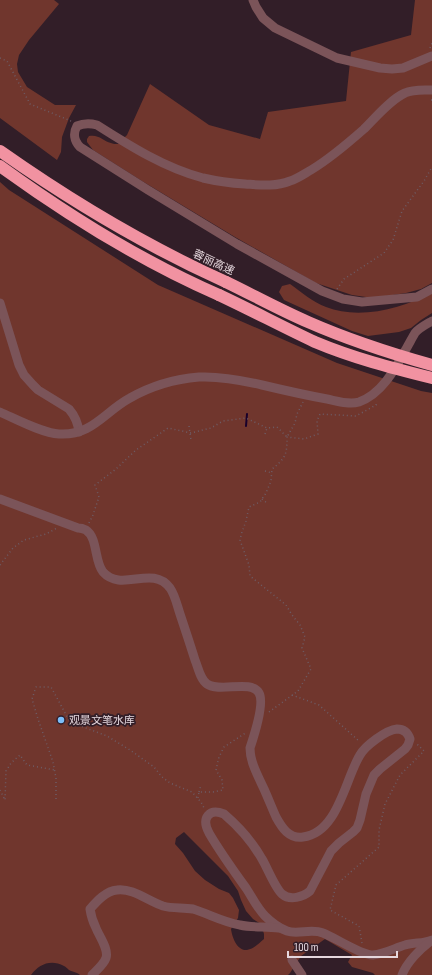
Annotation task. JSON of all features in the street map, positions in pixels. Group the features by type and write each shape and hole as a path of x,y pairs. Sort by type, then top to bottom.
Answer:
{"highway":[{"name":"蓉丽高速","path":"0,150 42,180 96,214 163,252 197,269 308,322 366,346 432,365"},
{"path":"0,166 64,210 129,250 188,281 322,344 357,358 432,378"}],"street":[{"path":"253,0 263,18 275,28 337,58 380,68 392,69 403,68 432,56"},
{"path":"432,90 416,90 406,92 393,101 348,144 335,154 299,177 291,181 274,185 265,186 225,182 191,174 145,154 96,125 87,123 77,126 74,137 80,147 148,190 237,244 333,296 362,302 417,296 432,289"},
{"path":"0,303 19,364 24,375 38,390 73,413 78,422 79,432"},
{"path":"0,412 51,433 70,434 88,429 112,409 131,397 158,385 187,378 211,377 235,379 352,404 370,397 384,385 402,358 416,332 432,321"},
{"path":"0,499 86,530 90,533 92,538 98,564 106,574 118,580 149,577 156,578 164,582 170,588 175,599 204,681 212,686 247,686 258,690 262,700 250,748 250,755 274,812 281,826 286,832 298,837 308,836 322,829 340,801 360,755 366,748 378,737 395,729 404,730 407,732 410,742 408,745 374,775 366,794 357,828 331,851 310,891 306,895 292,897 282,894 261,857 249,840 224,814 220,812 210,813 205,824 215,843 263,914 280,928 288,932 311,930 322,932 364,953 373,955 405,945 432,940"},
{"path":"92,975 107,955 102,940 96,929 90,909 96,902 109,892 126,890 162,906 192,909 241,926 280,928"},
{"path":"402,975 407,965 432,940"},
{"path":"292,960 302,975"}],"path":[{"path":"0,58 7,61 30,104 80,125"},
{"path":"432,100 432,103"},
{"path":"333,296 344,279 384,253 393,240 402,211 424,181 432,167"},
{"path":"258,720 298,691 311,669 302,648 305,637 300,625 286,605 250,576 249,565 240,540 249,507 260,502 266,493 272,481 272,469 281,462 287,450 287,437 295,423 305,395"},
{"path":"86,530 99,497 95,485 116,469 136,450 168,428 191,433 211,428 223,421 246,418 267,428 277,427 287,437 304,439 318,434 317,421 320,414 356,416 376,405 379,398"},
{"path":"190,426 191,440"},
{"path":"265,434 267,428"},
{"path":"265,471 272,473"},
{"path":"262,499 267,503"},
{"path":"0,565 13,548 24,540 46,534 66,524"},
{"path":"56,799 55,770 32,699 36,687 51,687 70,722 107,736 130,750 154,768 170,783 192,792 206,810 206,819"},
{"path":"292,695 319,705 366,748"},
{"path":"199,792 223,790 222,780 216,770 219,757 224,747 247,732"},
{"path":"364,953 359,926 330,910 336,885 379,847 379,830 385,804 400,774 424,751 409,737"},
{"path":"0,790 5,800 6,771 11,763 20,755 27,765 55,770"},
{"path":"198,798 201,785"}],"shaded area":[{"path":"0,0 54,0 59,4 29,40 19,55 17,64 18,72 27,87 55,105 76,105 69,118 62,137 61,152 57,160 0,118"},
{"path":"415,0 432,0 432,283 421,289 373,298 352,295 316,283 235,237 142,181 93,150 87,142 89,136 92,136 118,144 127,135 150,84 209,125 260,139 268,112 346,101 351,52 411,35"},
{"path":"0,182 9,190 158,285 337,363 421,391 432,393 432,975 375,975 373,973 352,967 348,962 352,955 325,939 301,956 288,975 80,975 59,964 50,963 42,965 31,975 0,975","holes":["184,832 228,876 238,891 246,911 253,919 261,924 264,934 264,939 256,946 247,950 243,950 238,946 231,929 238,918 239,910 233,898 229,893 219,889 205,880 195,871 175,844 176,838"]},
{"path":"290,284 307,297 321,305 339,311 352,313 380,311 394,308 432,292 432,313 411,328 399,332 368,336 352,331 284,300 279,292 282,286"}],"waterway":[{"path":"246,426 247,414"}],"place":[{"name":"观景文笔水库","path":"61,720"}]}
